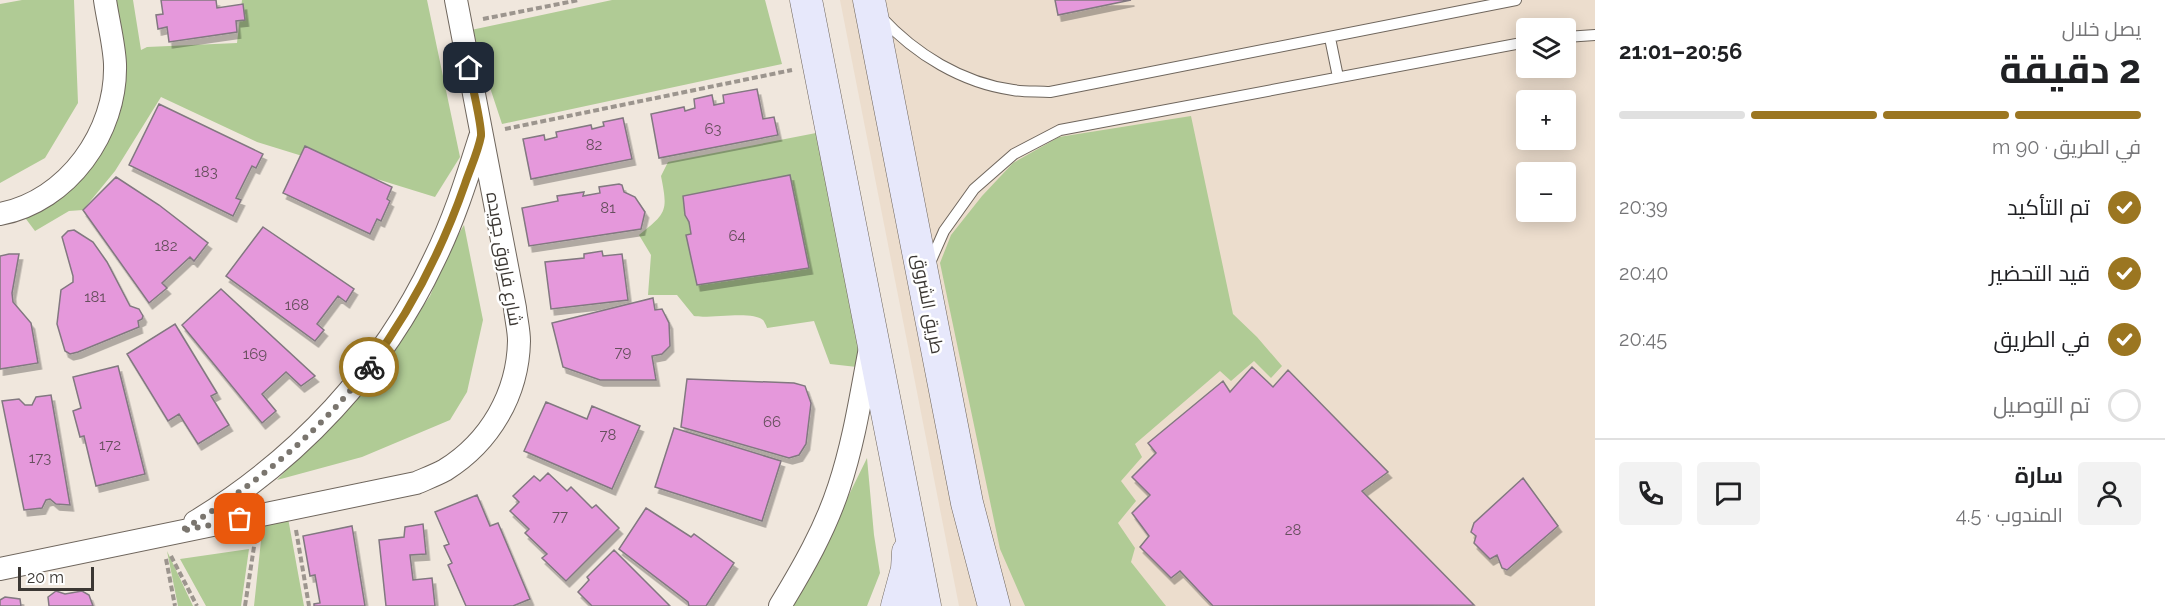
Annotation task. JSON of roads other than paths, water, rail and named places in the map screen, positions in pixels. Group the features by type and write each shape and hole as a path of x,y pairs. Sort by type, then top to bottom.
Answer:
{"street":[{"path":"0,214 40,199 66,180 87,156 103,128 112,97 115,64 105,0"},
{"name":"شارع فاروق جويده","path":"0,568 416,483 444,470 470,452 491,428 506,401 516,371 519,340 515,308 456,0"},
{"path":"806,0 925,606"},
{"name":"طريق الشروق","path":"870,2 967,502 994,606"},
{"path":"171,533 222,506 260,478 304,440 360,379 388,342 435,260 453,217 481,134"},
{"path":"780,606 812,552 839,488 856,421 872,335"},
{"path":"897,606 907,569 910,530"}],"lane":[{"path":"870,2 893,30 919,52 949,69 980,82 1013,90 1050,92 1516,0"},
{"path":"1576,36 1595,35"},
{"path":"1330,38 1338,77"},
{"path":"923,279 944,231 974,189 1014,154 1060,130 1516,44"}]}
